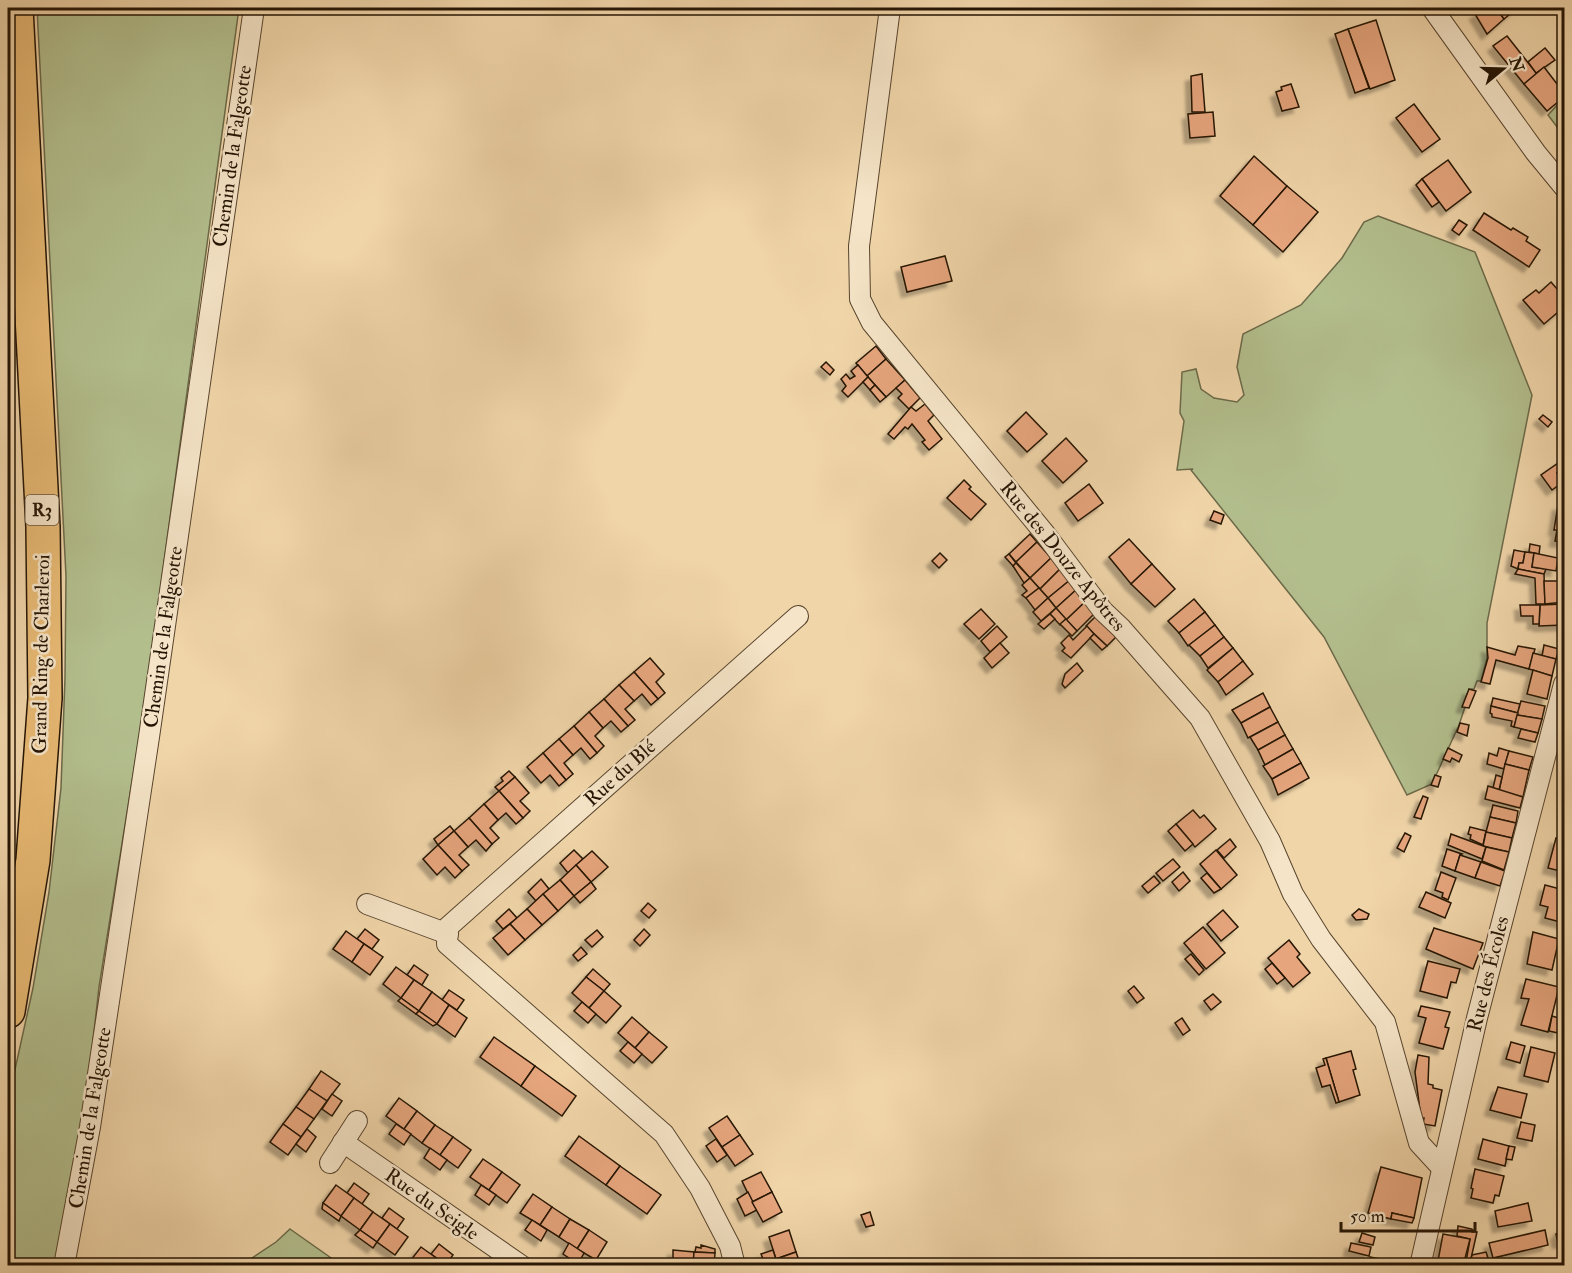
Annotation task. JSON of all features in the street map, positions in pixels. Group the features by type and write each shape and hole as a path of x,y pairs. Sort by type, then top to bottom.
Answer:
{"highway":[{"name":"Grand Ring de Charleroi","path":"8,1011 33,860 45,698 43,527 16,8"}],"street":[{"name":"Chemin de la Falgeotte","path":"64,1266 90,1127 149,737 254,8"},
{"name":"Rue des Douze Apôtres","path":"890,8 859,246 860,299 872,322 1039,526 1102,611 1121,628 1200,718 1270,841 1293,894 1321,939 1385,1022 1419,1143 1442,1168"},
{"path":"1432,8 1536,153 1564,187"},
{"name":"Rue du Blé","path":"448,934 448,927 798,616"},
{"name":"Rue des Écoles","path":"1420,1266 1477,1018 1564,684"},
{"path":"367,904 448,934 447,944 664,1134 700,1188 730,1246 735,1266"},
{"path":"330,1163 357,1121"},
{"name":"Rue du Seigle","path":"343,1142 522,1266"}],"green space":[{"path":"37,8 239,8 147,688 99,987 86,1104 56,1265 8,1266 8,1101 33,988 49,892 61,788 65,678 66,576"},
{"path":"1564,98 1564,136 1548,115"},
{"path":"1378,216 1475,252 1532,395 1487,623 1487,658 1481,681 1477,681 1474,689 1471,689 1459,725 1432,784 1407,795 1324,637 1191,470 1193,469 1177,470 1184,421 1180,413 1182,372 1196,369 1201,389 1214,398 1237,402 1244,395 1237,367 1243,334 1301,305 1342,258 1364,222"},
{"path":"290,1229 341,1265 243,1264 276,1242"}],"building":[{"path":"1485,8 1496,8 1504,19 1487,34 1475,14"},
{"path":"1496,8 1516,8 1516,9 1504,19"},
{"path":"1376,20 1395,80 1370,89 1348,29"},
{"path":"1348,29 1369,88 1355,93 1335,34"},
{"path":"1507,36 1537,74 1524,84 1493,46"},
{"path":"1545,48 1555,60 1536,73 1528,62"},
{"path":"1544,67 1564,93 1564,97 1547,111 1524,84"},
{"path":"1202,74 1205,112 1192,112 1191,76"},
{"path":"1291,84 1299,107 1282,111 1276,92 1282,90 1281,87"},
{"path":"1414,104 1440,139 1422,152 1396,118"},
{"path":"1213,112 1215,136 1190,138 1188,114"},
{"path":"1254,156 1287,186 1253,225 1220,196"},
{"path":"1448,160 1471,192 1446,211 1422,179"},
{"path":"1422,179 1439,202 1432,207 1416,185"},
{"path":"1287,186 1318,212 1283,252 1253,225"},
{"path":"1484,213 1511,230 1513,228 1528,237 1526,241 1540,250 1529,267 1473,230"},
{"path":"1459,220 1467,225 1459,235 1452,230"},
{"path":"945,256 952,281 907,292 901,267"},
{"path":"1551,282 1564,297 1564,307 1544,324 1523,300 1536,290 1539,293"},
{"path":"876,346 886,359 867,376 856,363"},
{"path":"886,359 905,380 886,397 867,376"},
{"path":"826,362 834,370 830,375 821,367"},
{"path":"858,365 868,377 848,397 842,391 846,386 841,379 846,374 850,379 855,376 851,371"},
{"path":"868,377 875,385 870,390 863,382"},
{"path":"905,380 920,398 909,409 898,398 902,394 896,388"},
{"path":"875,385 886,397 880,402 870,390"},
{"path":"925,404 934,415 928,421 942,439 929,450 922,442 925,440 912,424 908,429 905,427 894,439 888,434 911,407 916,411"},
{"path":"1026,412 1047,434 1027,452 1007,431"},
{"path":"1543,415 1552,422 1548,427 1539,419"},
{"path":"1066,438 1087,461 1063,483 1042,461"},
{"path":"1564,459 1564,467 1557,473 1563,482 1552,490 1541,475"},
{"path":"1564,467 1564,484 1557,473"},
{"path":"964,480 971,487 969,489 986,504 971,520 947,498"},
{"path":"1089,484 1103,503 1078,521 1065,503"},
{"path":"1558,505 1564,506 1564,542 1555,541 1557,530 1554,530"},
{"path":"1214,511 1224,515 1221,524 1210,520"},
{"path":"1030,534 1037,542 1016,562 1009,554"},
{"path":"1129,539 1152,564 1131,584 1109,557"},
{"path":"1037,542 1051,558 1030,578 1016,562"},
{"path":"1530,544 1540,546 1539,554 1529,552"},
{"path":"1514,550 1525,552 1523,563 1519,563 1518,569 1511,566"},
{"path":"1525,552 1534,553 1532,567 1546,569 1544,574 1518,569 1519,563 1523,563"},
{"path":"940,553 947,560 939,568 932,561"},
{"path":"1534,553 1558,558 1556,571 1532,567"},
{"path":"1009,554 1016,563 1013,566 1005,557"},
{"path":"1051,558 1060,569 1040,589 1030,578"},
{"path":"1016,563 1030,578 1024,583 1013,566"},
{"path":"1152,564 1175,589 1155,607 1131,584"},
{"path":"1060,569 1070,580 1048,598 1040,589"},
{"path":"1518,569 1544,574 1545,604 1536,604 1535,578 1515,574"},
{"path":"1030,578 1039,588 1026,598 1022,595 1027,591 1022,585"},
{"path":"1070,580 1077,589 1056,608 1048,598"},
{"path":"1544,581 1564,581 1564,602 1545,604"},
{"path":"1039,588 1048,598 1035,610 1026,598"},
{"path":"1077,589 1087,600 1066,620 1056,608"},
{"path":"1048,598 1056,608 1041,621 1033,612"},
{"path":"1194,599 1205,612 1179,633 1168,621"},
{"path":"1087,600 1097,611 1077,631 1066,620"},
{"path":"1564,604 1564,625 1539,626 1540,605"},
{"path":"1520,605 1540,605 1539,624 1533,624 1533,616 1521,616"},
{"path":"1056,608 1066,619 1060,625 1050,614"},
{"path":"981,609 995,624 979,639 964,624"},
{"path":"1205,612 1215,625 1188,646 1179,633"},
{"path":"1050,614 1055,619 1044,629 1038,624"},
{"path":"1097,615 1118,635 1107,646 1086,626"},
{"path":"1066,619 1077,631 1072,636 1060,624"},
{"path":"1215,625 1224,637 1200,656 1189,645"},
{"path":"997,626 1007,637 990,652 981,641"},
{"path":"1087,626 1094,634 1071,658 1062,651 1065,648 1061,643 1069,635 1073,640"},
{"path":"1094,634 1107,646 1102,650 1090,638"},
{"path":"1224,637 1233,648 1208,668 1200,656"},
{"path":"1000,643 1009,653 992,668 984,658"},
{"path":"1544,645 1559,649 1556,659 1542,656"},
{"path":"1518,646 1535,649 1529,669 1496,660 1490,684 1481,682 1488,658 1487,647 1515,655"},
{"path":"1233,648 1243,661 1218,682 1207,670"},
{"path":"1533,653 1556,659 1552,676 1529,669"},
{"path":"650,658 664,674 656,682 665,693 658,699 634,672"},
{"path":"1243,661 1253,674 1226,695 1218,682"},
{"path":"1077,663 1083,671 1065,688 1062,684 1065,674"},
{"path":"1533,670 1552,676 1547,699 1527,694"},
{"path":"634,672 658,699 651,705 642,694 634,701 619,685"},
{"path":"619,685 634,701 625,709 635,720 628,726 604,699"},
{"path":"1469,689 1476,691 1469,708 1462,707"},
{"path":"1263,693 1270,707 1241,723 1232,710"},
{"path":"1493,698 1520,704 1518,713 1491,706"},
{"path":"604,699 628,726 621,732 611,721 603,728 589,712"},
{"path":"1521,701 1545,706 1542,719 1517,715"},
{"path":"1491,706 1518,713 1514,727 1511,726 1512,721 1492,717"},
{"path":"1270,707 1278,722 1248,738 1241,723"},
{"path":"589,712 603,728 595,736 604,746 597,753 574,726"},
{"path":"1517,715 1542,719 1538,733 1514,727"},
{"path":"1278,722 1285,735 1258,750 1250,737"},
{"path":"1460,723 1469,725 1467,736 1457,732"},
{"path":"574,726 597,753 590,759 581,748 573,755 559,739"},
{"path":"1521,729 1538,733 1535,742 1518,738"},
{"path":"1285,735 1293,749 1265,765 1258,750"},
{"path":"559,739 573,755 564,763 573,774 566,780 543,753"},
{"path":"1448,748 1462,755 1459,762 1452,758 1450,762 1443,759"},
{"path":"1499,748 1509,751 1504,769 1487,764 1489,753 1497,756"},
{"path":"1293,749 1301,763 1272,779 1263,766"},
{"path":"1509,751 1533,757 1529,770 1505,764"},
{"path":"543,753 566,780 559,786 550,775 541,783 527,767"},
{"path":"1301,763 1309,778 1278,795 1272,779"},
{"path":"1505,764 1529,770 1523,797 1499,791"},
{"path":"509,771 515,777 499,791 495,787 503,781 501,778"},
{"path":"1435,775 1441,777 1438,787 1431,785"},
{"path":"1496,775 1502,777 1499,790 1493,788"},
{"path":"515,777 529,793 520,801 530,811 523,818 499,791"},
{"path":"1488,786 1523,797 1520,808 1485,799"},
{"path":"499,791 523,818 516,824 506,813 498,820 484,804"},
{"path":"1423,796 1428,798 1421,819 1414,817"},
{"path":"484,804 498,820 490,828 499,838 492,844 469,818"},
{"path":"1493,805 1518,811 1516,823 1490,817"},
{"path":"1193,810 1200,818 1204,815 1216,829 1195,847 1176,824"},
{"path":"1490,817 1516,823 1512,838 1486,832"},
{"path":"469,818 492,844 486,851 476,840 468,847 454,831"},
{"path":"1176,824 1193,844 1185,851 1168,831"},
{"path":"450,826 454,831 438,845 434,839"},
{"path":"1470,827 1486,831 1483,845 1470,839 1471,835 1468,834"},
{"path":"454,831 468,847 459,855 469,865 462,871 438,845"},
{"path":"1486,832 1512,838 1509,852 1483,846"},
{"path":"1405,833 1411,836 1404,852 1397,848"},
{"path":"1451,834 1486,847 1482,859 1448,845"},
{"path":"1556,838 1564,840 1564,872 1548,868"},
{"path":"1230,839 1236,847 1224,858 1217,850"},
{"path":"438,845 462,871 455,878 445,867 437,875 423,859"},
{"path":"1486,847 1509,852 1504,870 1482,861"},
{"path":"1447,849 1462,854 1455,871 1442,866"},
{"path":"574,850 583,859 568,873 560,863"},
{"path":"1216,850 1237,875 1221,889 1200,864"},
{"path":"592,851 608,867 591,882 576,865"},
{"path":"1460,855 1481,862 1475,878 1455,871"},
{"path":"1173,859 1180,867 1163,881 1156,873"},
{"path":"1481,862 1505,871 1500,886 1475,878"},
{"path":"576,865 591,882 574,896 560,880"},
{"path":"1183,872 1190,881 1179,891 1172,882"},
{"path":"1441,872 1456,878 1448,900 1442,897 1443,893 1435,890"},
{"path":"1207,873 1221,889 1214,893 1201,878"},
{"path":"1154,876 1160,883 1148,893 1142,886"},
{"path":"541,879 549,889 536,901 528,892"},
{"path":"560,880 574,896 558,911 543,894"},
{"path":"591,882 596,889 580,903 574,896"},
{"path":"1545,885 1564,890 1564,923 1545,918 1548,907 1540,905"},
{"path":"1426,892 1451,903 1445,918 1419,907"},
{"path":"543,894 558,911 542,925 527,909"},
{"path":"648,903 656,910 649,918 641,911"},
{"path":"509,909 517,918 503,929 496,921"},
{"path":"527,909 542,925 525,940 510,924"},
{"path":"1359,909 1369,914 1367,919 1356,920 1352,915"},
{"path":"1223,910 1238,927 1221,941 1207,924"},
{"path":"510,924 525,940 508,955 493,938"},
{"path":"1203,927 1225,953 1206,969 1184,943"},
{"path":"1434,928 1483,943 1473,969 1426,949"},
{"path":"365,929 379,940 372,949 357,939"},
{"path":"644,929 650,935 640,946 634,940"},
{"path":"597,930 603,937 592,947 585,940"},
{"path":"346,931 364,944 352,962 333,949"},
{"path":"1533,932 1559,939 1552,970 1527,964"},
{"path":"1289,940 1300,954 1297,957 1310,973 1293,987 1268,958"},
{"path":"364,944 383,957 370,975 352,962"},
{"path":"581,947 587,954 578,961 573,955"},
{"path":"1191,954 1204,970 1199,975 1185,959"},
{"path":"1428,961 1460,969 1456,983 1451,982 1447,998 1420,991"},
{"path":"1272,963 1285,978 1277,984 1265,969"},
{"path":"414,965 428,975 422,985 407,975"},
{"path":"396,967 414,980 401,998 383,984"},
{"path":"593,969 610,984 604,991 586,977"},
{"path":"586,977 604,991 589,1008 572,993"},
{"path":"1526,979 1559,987 1548,1032 1521,1025 1529,999 1521,998"},
{"path":"414,980 432,992 419,1011 401,998"},
{"path":"1134,986 1144,998 1137,1003 1128,991"},
{"path":"449,990 464,1000 457,1010 442,1000"},
{"path":"604,991 621,1006 606,1023 589,1008"},
{"path":"432,992 449,1005 437,1024 419,1011"},
{"path":"1213,994 1221,1002 1211,1010 1204,1001"},
{"path":"401,998 419,1011 416,1014 398,1001"},
{"path":"582,1002 596,1014 588,1023 574,1011"},
{"path":"449,1005 467,1018 455,1037 437,1024"},
{"path":"1421,1006 1450,1012 1445,1027 1449,1028 1443,1049 1419,1043 1426,1018 1418,1016"},
{"path":"419,1011 437,1024 433,1026 416,1014"},
{"path":"1552,1016 1562,1019 1558,1033 1549,1031"},
{"path":"632,1017 649,1032 635,1048 618,1033"},
{"path":"1182,1018 1190,1030 1183,1035 1175,1023"},
{"path":"649,1032 667,1047 652,1063 635,1048"},
{"path":"494,1037 535,1066 521,1086 480,1057"},
{"path":"628,1042 642,1054 634,1063 620,1051"},
{"path":"1511,1042 1525,1046 1520,1063 1506,1059"},
{"path":"1531,1047 1555,1053 1548,1082 1524,1076"},
{"path":"1351,1051 1356,1069 1353,1070 1360,1095 1339,1102 1326,1058"},
{"path":"1418,1055 1429,1057 1428,1084 1442,1090 1435,1126 1423,1124 1424,1118 1421,1118 1415,1072"},
{"path":"1326,1058 1339,1102 1336,1103 1330,1085 1322,1087 1316,1068 1325,1065 1323,1059"},
{"path":"535,1066 576,1096 562,1116 521,1086"},
{"path":"321,1071 340,1084 327,1101 309,1089"},
{"path":"1498,1087 1527,1094 1521,1118 1490,1110"},
{"path":"309,1089 327,1101 314,1119 296,1107"},
{"path":"332,1094 342,1101 332,1116 322,1109"},
{"path":"399,1098 417,1111 404,1129 386,1116"},
{"path":"296,1107 314,1119 301,1137 283,1124"},
{"path":"417,1111 435,1125 422,1143 404,1129"},
{"path":"727,1116 740,1135 722,1147 709,1128"},
{"path":"1521,1122 1535,1125 1532,1141 1517,1138"},
{"path":"283,1124 301,1137 288,1155 270,1142"},
{"path":"396,1124 411,1134 404,1145 389,1134"},
{"path":"435,1125 453,1137 440,1155 422,1143"},
{"path":"307,1129 316,1137 306,1152 296,1144"},
{"path":"740,1135 753,1154 735,1166 722,1147"},
{"path":"579,1136 620,1166 606,1185 565,1156"},
{"path":"453,1137 471,1150 458,1168 440,1155"},
{"path":"716,1139 727,1155 717,1162 706,1146"},
{"path":"1483,1139 1509,1146 1505,1166 1478,1159"},
{"path":"1509,1146 1515,1147 1512,1160 1506,1159"},
{"path":"430,1148 447,1160 440,1170 424,1158"},
{"path":"483,1159 502,1172 489,1190 470,1177"},
{"path":"620,1166 661,1195 647,1214 606,1185"},
{"path":"1381,1167 1422,1178 1414,1218 1392,1213 1391,1219 1368,1213"},
{"path":"1475,1169 1504,1176 1499,1196 1495,1195 1493,1203 1471,1198"},
{"path":"502,1172 520,1185 507,1203 489,1190"},
{"path":"761,1172 772,1192 752,1202 742,1181"},
{"path":"354,1183 369,1194 362,1204 347,1193"},
{"path":"336,1185 354,1198 341,1216 323,1203"},
{"path":"481,1185 496,1195 489,1205 475,1195"},
{"path":"748,1192 757,1210 745,1216 737,1199"},
{"path":"772,1192 782,1212 763,1222 752,1202"},
{"path":"533,1194 552,1207 540,1225 520,1213"},
{"path":"354,1198 373,1212 360,1230 341,1216"},
{"path":"323,1203 341,1216 339,1221 322,1209"},
{"path":"1528,1203 1532,1221 1498,1227 1495,1211"},
{"path":"552,1207 570,1219 559,1237 540,1225"},
{"path":"389,1208 404,1219 397,1229 382,1218"},
{"path":"373,1212 390,1224 377,1242 360,1230"},
{"path":"870,1212 874,1225 866,1227 861,1215"},
{"path":"1392,1213 1414,1218 1412,1223 1391,1219"},
{"path":"570,1219 589,1230 577,1249 559,1237"},
{"path":"532,1220 547,1230 541,1241 525,1230"},
{"path":"390,1224 408,1237 395,1255 377,1242"},
{"path":"1458,1226 1477,1232 1470,1263 1466,1262 1470,1239 1457,1236"},
{"path":"1564,1228 1564,1242 1558,1243 1556,1234"},
{"path":"360,1230 377,1242 373,1248 355,1235"},
{"path":"589,1230 607,1242 596,1260 577,1249"},
{"path":"789,1230 796,1252 776,1259 769,1237"},
{"path":"1545,1230 1548,1245 1493,1258 1489,1243"},
{"path":"1362,1233 1375,1237 1373,1245 1359,1242"},
{"path":"1443,1234 1470,1239 1463,1266 1437,1266"},
{"path":"569,1243 584,1253 578,1264 563,1254"},
{"path":"1351,1243 1371,1247 1369,1256 1349,1251"},
{"path":"439,1244 453,1255 446,1265 431,1254"},
{"path":"701,1245 715,1249 715,1253 695,1252 696,1247 701,1248"},
{"path":"421,1247 439,1260 435,1266 407,1265"},
{"path":"673,1250 694,1252 693,1266 673,1266"},
{"path":"773,1250 778,1266 766,1266 761,1254"},
{"path":"694,1252 715,1253 714,1266 693,1266"},
{"path":"796,1252 801,1266 778,1266 776,1259"},
{"path":"1486,1252 1488,1258 1470,1263 1472,1255"},
{"path":"1370,1257 1402,1263 1402,1266 1369,1266"},
{"path":"1483,1260 1495,1261 1494,1266 1481,1266"}]}
